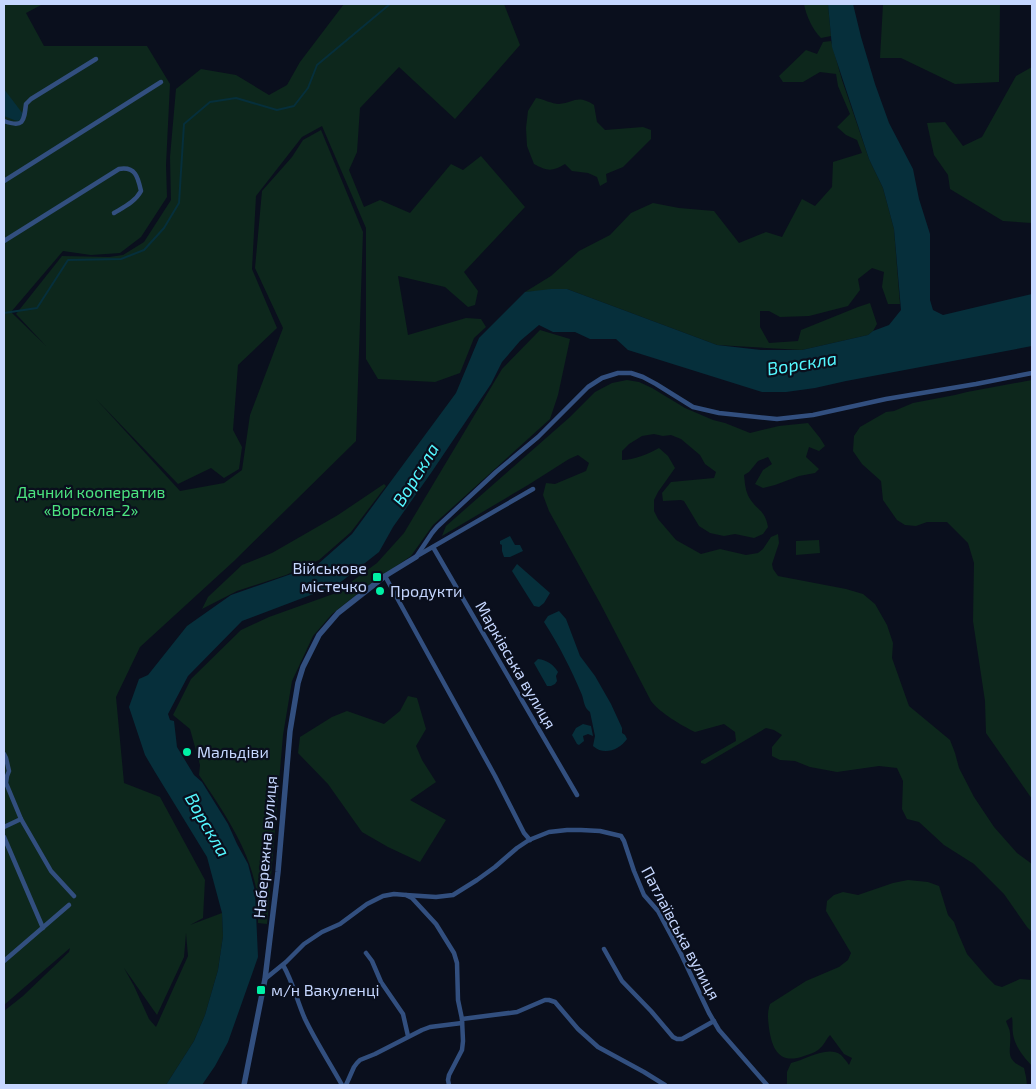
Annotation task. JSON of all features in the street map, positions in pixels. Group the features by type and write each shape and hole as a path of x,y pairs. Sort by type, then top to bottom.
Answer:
{"street":[{"path":"4,121 13,124 23,122 26,115 26,104 30,99 96,59"},
{"path":"4,181 161,82"},
{"path":"4,242 119,169 126,168 134,171 141,191 132,202 114,213"},
{"path":"416,557 437,527 496,472 538,437 588,387 602,378 618,373 631,373 643,377 693,407 719,414 777,419 813,415 886,399 1032,373"},
{"name":"Набережна вулиця","path":"244,1085 266,979 278,872 290,732 298,683 310,651 327,624 346,606 385,576 533,488"},
{"name":"Марківська вулиця","path":"433,547 577,795"},
{"path":"385,576 495,776 524,833 530,840"},
{"path":"4,754 9,771 6,783 21,819 51,870 74,896"},
{"path":"4,774 9,771"},
{"path":"4,827 21,819"},
{"name":"Патлаївська вулиця","path":"266,979 304,944 322,932 340,924 367,904 383,896 394,894 436,897 452,895 477,880 503,861 510,853 530,840 549,832 567,830 600,831 621,836 644,895 658,911 709,1013 719,1030 767,1085"},
{"path":"4,837 43,928"},
{"path":"406,895 417,902 436,924 454,953 457,963 458,1000 463,1041 462,1050 449,1076 449,1085"},
{"path":"4,959 69,905"},
{"path":"604,948 622,980 673,1037 682,1039 714,1021"},
{"path":"366,953 372,961 381,982 403,1014 408,1036"},
{"path":"283,964 318,1045 344,1085 357,1063 408,1036 430,1027 517,1012 545,1000 555,1002 578,1029 598,1047 665,1085"}],"green space":[{"name":"Дачний кооператив «Ворскла-2»","path":"4,4 43,4 26,13 44,46 147,46 170,84 166,165 167,197 141,237 120,253 91,255 63,251 11,312 46,346 16,314 62,256 109,257 123,255 144,242 171,200 170,157 176,89 201,69 236,75 269,95 287,85 300,62 344,4 504,4 520,45 455,119 399,67 360,108 357,152 349,170 364,207 380,200 410,213 451,164 463,170 481,156 525,207 464,272 478,291 475,305 468,307 445,287 398,276 408,335 466,318 481,319 486,327 474,338 460,373 435,382 378,379 366,359 366,228 322,126 302,137 256,196 252,269 277,328 238,365 233,430 242,447 239,469 224,478 211,468 178,484 96,399 180,491 224,483 242,470 250,415 283,328 255,268 262,191 292,157 303,140 321,130 363,232 356,441 234,561 140,647 116,697 124,783 160,797 205,880 203,918 190,925 222,913 223,936 218,970 205,1015 194,1041 166,1085 4,1085 4,1011 23,996 69,952 70,948 4,1005","holes":["186,933 188,956 156,1027 149,1019 124,968 157,1015 184,957"]},
{"path":"804,4 828,4 831,36 821,38 810,22"},
{"path":"883,4 1000,4 999,82 955,84 901,58 880,58"},
{"path":"831,41 869,159 883,188 894,229 900,304 888,304 882,287 884,272 872,268 858,279 860,290 848,306 809,316 780,317 769,311 760,311 760,327 769,343 798,341 801,330 870,303 877,324 873,331 868,335 802,350 717,345 567,289 525,292 551,276 579,251 610,235 631,213 653,203 679,208 714,211 739,243 766,232 782,237 802,199 815,206 832,187 833,162 862,153 857,140 846,135 837,127 850,114 838,86 836,74 820,72 803,82 783,82 779,76 806,50 817,54 823,42"},
{"path":"1032,67 1032,223 1003,221 950,189 948,175 934,155 927,123 945,122 963,146 982,137 1016,76"},
{"path":"536,98 559,104 583,100 594,105 597,122 605,130 643,127 651,130 651,139 623,167 606,174 607,182 600,186 597,177 588,173 572,171 565,164 550,170 542,168 534,164 527,146 526,128 528,111"},
{"path":"540,330 570,339 558,395 550,419 433,525 411,556 370,584 332,614 313,636 292,681 283,735 267,924 258,923 256,888 241,843 199,775 200,765 190,729 173,715 191,679 241,630 269,617 336,593 377,563 404,533 502,369"},
{"path":"627,380 639,382 685,408 750,433 779,426 808,423 820,438 825,446 819,451 809,447 806,457 819,469 815,473 799,476 763,488 755,484 763,470 772,464 768,457 758,461 744,475 748,496 763,514 768,527 763,534 754,538 735,534 724,536 710,533 699,526 684,501 663,501 662,493 671,482 714,478 716,472 705,464 700,455 681,439 671,435 654,434 642,436 622,451 622,460 641,456 659,448 668,456 675,468 654,500 654,511 658,519 676,540 701,554 720,549 746,555 758,553 771,537 778,534 779,543 772,564 778,576 846,589 863,594 875,604 887,625 893,643 892,658 909,706 950,740 959,768 974,797 994,827 1017,853 1032,864 1032,932 1004,894 974,864 944,845 919,822 907,819 902,809 903,781 897,768 879,766 837,772 810,767 795,761 780,760 772,756 772,747 782,735 766,728 705,764 701,763 701,761 736,741 735,732 724,724 695,732 665,714 651,701 549,511 543,495 546,483 555,484 586,471 589,463 578,455 442,536 446,526 570,417 595,392 612,383"},
{"path":"1032,380 1032,799 986,733 985,701 973,621 974,563 968,543 947,522 927,522 916,526 905,525 897,520 883,500 881,481 862,464 853,451 854,436 860,427 886,412 894,411 913,403"},
{"path":"384,484 386,486 351,532 319,560 286,575 237,591 202,609 208,597 242,565 272,553 338,515"},
{"path":"819,540 820,553 796,555 796,541"},
{"path":"408,696 417,698 426,729 416,746 422,760 436,782 410,800 446,820 420,862 362,832 328,784 298,753 300,737 332,717 347,711 384,724 400,711"},
{"path":"908,880 928,882 939,886 948,915 954,922 967,954 995,985 1002,987 1020,979 1032,980 1032,1066 1016,1043 1013,1034 1012,1017 1006,1021 1010,1032 1010,1054 1013,1061 1024,1068 1027,1085 787,1085 787,1072 791,1063 823,1052 835,1052 841,1055 849,1065 852,1058 844,1054 830,1035 822,1047 815,1052 795,1058 783,1057 778,1053 772,1042 769,1028 768,1013 770,1004 806,981 839,967 848,960 851,953 826,911 827,901 834,895 843,892 858,895"}],"water":[{"name":"Ворскла","path":"828,4 853,4 875,84 889,123 913,169 919,199 930,234 930,300 933,310 943,315 1032,294 1032,346 815,388 786,392 762,392 628,350 616,339 590,339 575,332 553,332 539,325 520,341 502,362 491,384 393,527 379,552 337,585 242,621 188,676 168,714 170,720 174,721 177,747 194,775 202,782 228,824 248,864 255,891 258,957 228,1042 202,1085 166,1085 194,1041 205,1015 218,970 223,936 222,913 207,857 145,755 129,707 139,679 148,675 187,626 231,595 317,565 352,534 456,393 479,338 525,292 567,289 717,345 761,350 802,350 868,335 889,325 901,310 894,229 883,188 869,159 832,47"},
{"path":"4,89 23,114 22,118 18,121 4,116"},
{"path":"510,536 515,545 520,545 523,551 510,557 504,557 500,541"},
{"path":"517,564 550,593 539,607 534,606 512,571"},
{"path":"559,611 566,619 580,656 595,676 611,704 622,728 622,733 627,739 616,749 602,751 593,746 595,736 590,712 585,706 574,676 544,622 548,616"},
{"path":"538,659 547,662 556,669 558,672 555,684 547,686 534,663"},
{"path":"583,724 591,726 593,736 588,734 583,736 584,741 579,745 572,735 576,728"}],"waterway":[{"path":"4,313 37,308 68,260 121,259 144,250 164,228 179,203 184,124 210,102 236,98 277,110 294,106 308,88 317,65 390,4"}],"place":[{"name":"Військове містечко","path":"377,577"},
{"name":"Продукти","path":"380,591"},
{"name":"Мальдіви","path":"187,752"},
{"name":"м/н Вакуленці","path":"261,990"}]}
